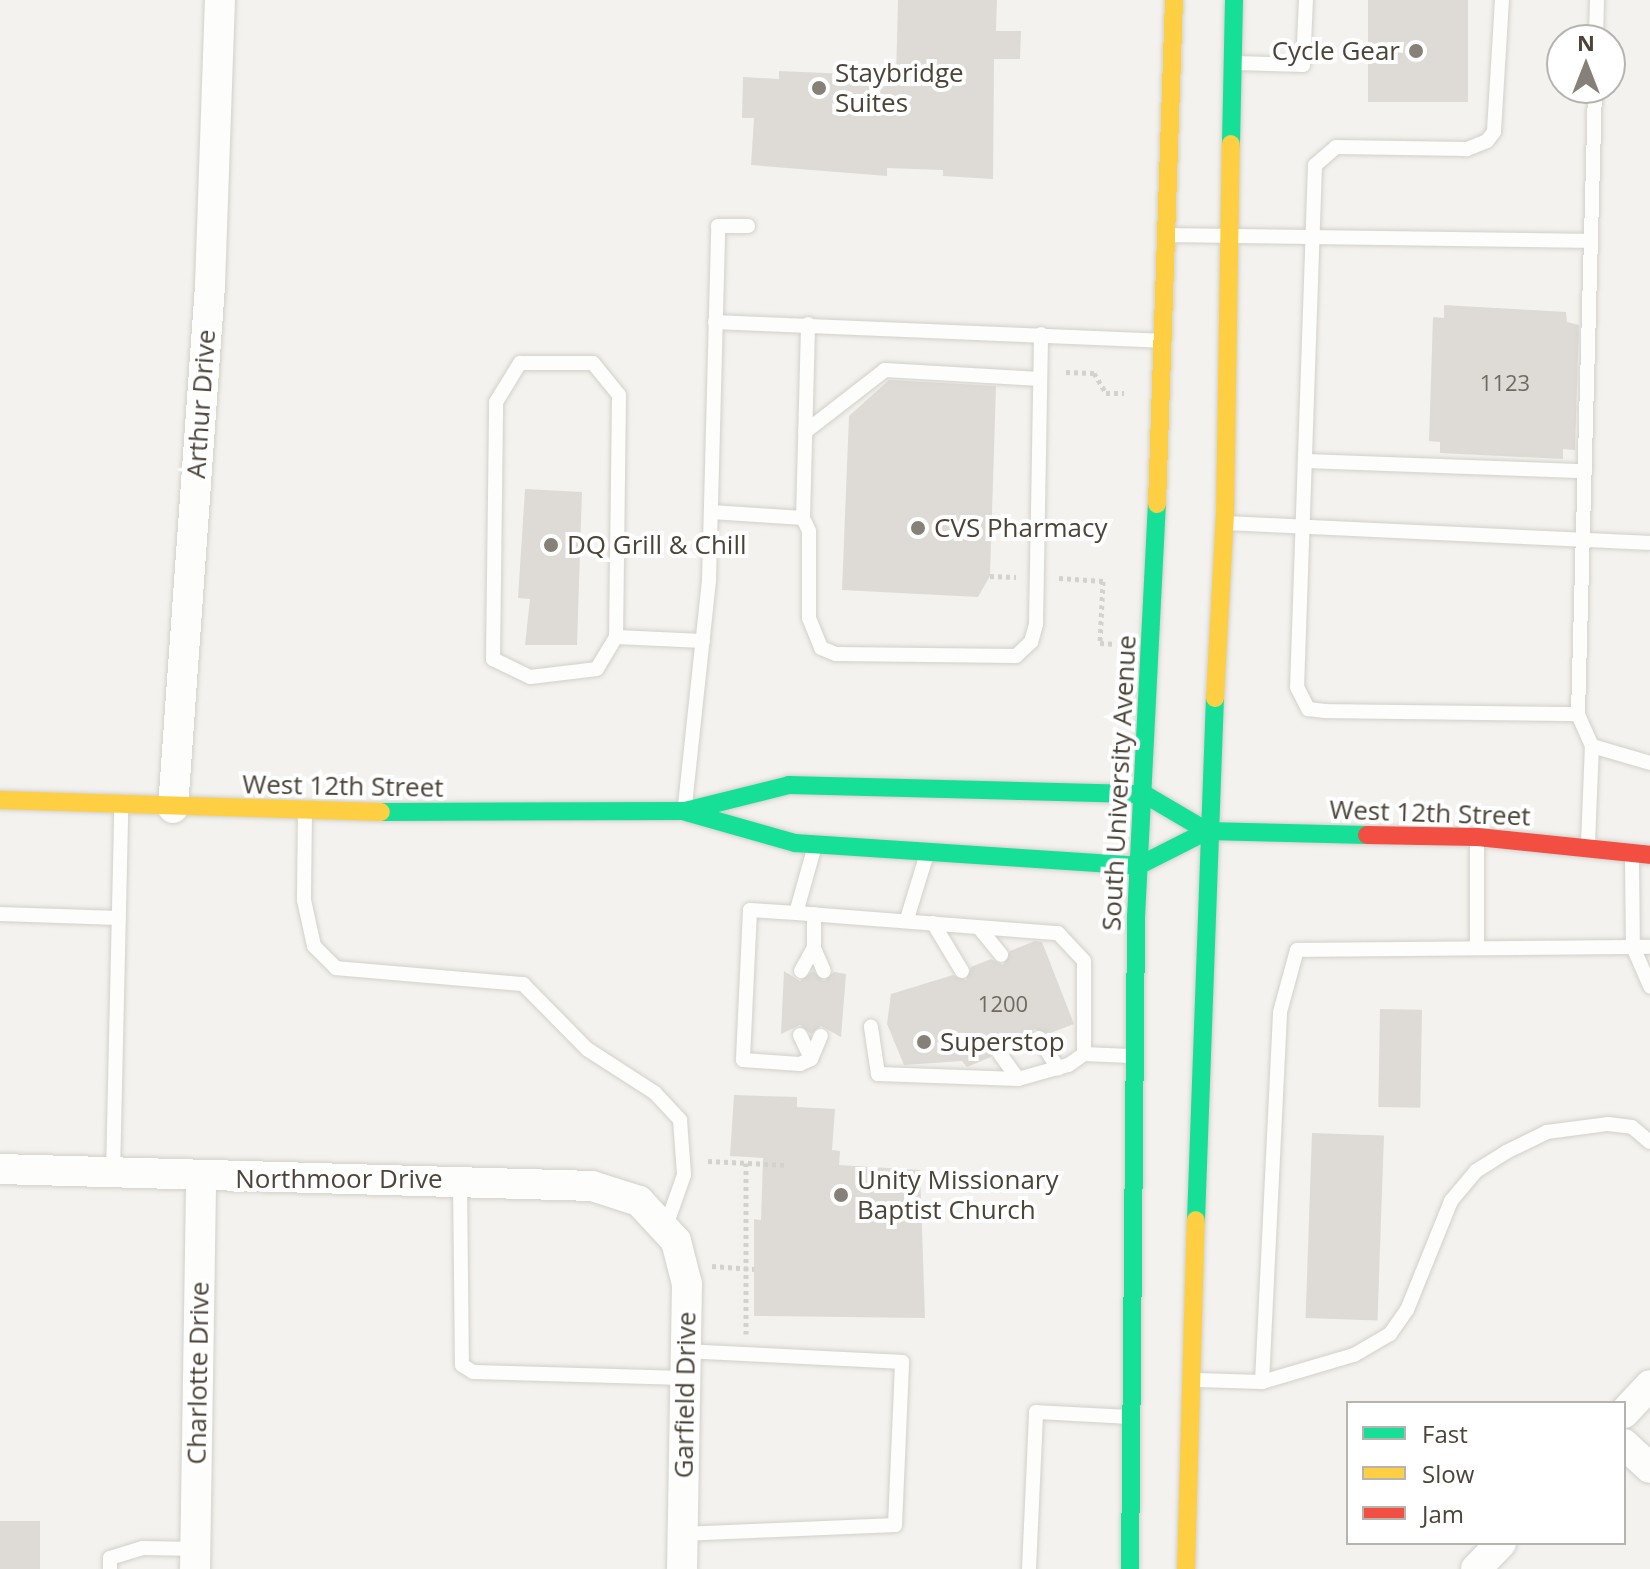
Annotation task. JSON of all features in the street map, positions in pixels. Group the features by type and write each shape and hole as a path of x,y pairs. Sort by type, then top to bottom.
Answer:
{"main road":[{"name":"South University Avenue","path":"1130,1569 1138,866 1165,341 1174,0"},
{"path":"1186,1569 1207,831 1225,523 1234,9 1244,0"},
{"name":"West 12th Street","path":"0,800 121,807 305,811 685,811 789,785 1144,794 1207,831"},
{"name":"West 12th Street","path":"685,811 815,845 1138,866 1207,831 1477,837 1641,854"}],"street":[{"name":"Arthur Drive","path":"173,808 210,285 220,0"},
{"name":"Northmoor Drive","path":"0,1169 592,1186 639,1201 666,1226"},
{"name":"Charlotte Drive","path":"195,1559 201,1177"},
{"name":"Garfield Drive","path":"666,1226 685,1266 682,1569"},
{"path":"1626,1411 1650,1385"},
{"path":"1626,1446 1650,1468"},
{"path":"1476,1569 1499,1545"}],"lane":[{"path":"1233,63 1303,65 1306,0"},
{"path":"1502,0 1494,132 1487,141 1467,149 1336,147 1321,155 1314,235 1297,687 1308,709 1578,714"},
{"path":"1596,24 1597,0"},
{"path":"1588,849 1592,746 1578,714 1595,104"},
{"path":"685,811 703,641 711,512 718,226 748,226"},
{"path":"1168,235 1591,241"},
{"path":"715,322 1165,341"},
{"path":"808,324 803,518 809,531 809,618 821,648 836,654 1016,656 1031,642 1036,624 1041,334"},
{"path":"520,363 593,363 619,395 616,637 597,669 530,677 493,659 496,402 520,363"},
{"path":"805,432 885,370 1040,379"},
{"path":"1306,461 1584,471"},
{"path":"711,512 803,518"},
{"path":"1225,523 1583,537 1650,543"},
{"path":"616,637 703,641"},
{"path":"1592,746 1650,763"},
{"path":"113,1173 121,807"},
{"path":"305,811 304,900 314,946 336,968 523,984 587,1049 655,1093 680,1120 684,1175 666,1226"},
{"path":"1477,837 1477,948"},
{"path":"796,913 815,845"},
{"path":"907,919 927,853"},
{"path":"1641,854 1633,947 1650,986"},
{"path":"821,1036 811,1059 800,1064 743,1060 750,910 907,919 981,930 1058,933 1084,961 1084,1054"},
{"path":"0,914 119,918"},
{"path":"814,914 814,948 824,971"},
{"path":"933,923 962,971"},
{"path":"981,930 1001,955"},
{"path":"1262,1382 1280,1012 1297,950 1650,947"},
{"path":"801,971 814,948"},
{"path":"871,1027 878,1074 1018,1079 1058,1068 1084,1054 1135,1057"},
{"path":"800,1035 811,1059"},
{"path":"1039,1038 1058,1068"},
{"path":"1000,1054 1018,1079"},
{"path":"1192,1380 1262,1382 1354,1355 1390,1334 1407,1310 1451,1201 1476,1171 1506,1152 1547,1132 1608,1124 1632,1127 1650,1142"},
{"path":"460,1180 462,1365 473,1372 622,1374 745,1354 902,1362 895,1525 682,1534"},
{"path":"1029,1569 1036,1412 1131,1418"},
{"path":"110,1569 110,1558 143,1548 195,1559"}],"path":[{"path":"1066,372 1094,373 1106,393 1124,393"},
{"path":"990,576 1017,578"},
{"path":"1055,578 1103,581 1100,643 1117,644"},
{"path":"708,1161 788,1165"},
{"path":"745,1354 750,1269 746,1163"},
{"path":"699,1266 750,1269"}],"building":[{"name":"Staybridge Suites","path":"898,0 997,0 996,31 1021,31 1020,59 994,59 993,179 943,176 943,170 887,168 887,176 751,165 754,118 742,118 743,77 779,79 779,71 896,76"},
{"name":"Cycle Gear","path":"1368,0 1468,0 1468,102 1368,102"},
{"path":"1444,305 1566,312 1567,322 1579,325 1575,450 1563,449 1563,459 1440,453 1440,442 1429,441 1433,317 1444,318"},
{"name":"CVS Pharmacy","path":"889,380 996,386 990,576 978,597 842,590 849,416"},
{"name":"DQ Grill & Chill","path":"525,489 582,492 577,645 525,645 530,599 518,598"},
{"path":"1035,941 1042,942 1074,1024 1048,1034 1034,1029 1030,1042 1009,1050 995,1046 991,1057 967,1067 962,1061 904,1065 887,1024 891,994 953,975 966,980 971,967 991,959 1003,965 1010,951"},
{"path":"784,971 800,981 813,971 824,981 834,972 846,974 841,1037 821,1026 811,1034 800,1025 781,1034"},
{"path":"1380,1009 1422,1010 1420,1108 1378,1107"},
{"name":"Unity Missionary Baptist Church","path":"734,1095 797,1097 797,1107 835,1109 832,1150 840,1151 839,1165 920,1170 925,1318 754,1316 754,1219 761,1220 763,1158 730,1156"},
{"path":"1312,1133 1384,1136 1377,1320 1306,1318"},
{"path":"0,1521 40,1521 40,1569 0,1569"}],"traffic: fast":[{"path":"1231,144 1234,0"},
{"path":"1130,1569 1136,917 1157,504"},
{"path":"1196,1220 1215,698"},
{"path":"381,812 685,811 789,785 1144,794 1207,831 1367,835"},
{"path":"686,812 795,843 1138,866 1207,831"}],"traffic: slow":[{"path":"1157,504 1174,0"},
{"path":"1215,698 1225,513 1231,144"},
{"path":"0,800 381,812"},
{"path":"1186,1569 1196,1220"}],"traffic: jam":[{"path":"1367,835 1477,837 1650,855"}],"place":[{"name":"Cycle Gear","path":"1416,51"},
{"name":"Staybridge Suites","path":"819,88"},
{"name":"CVS Pharmacy","path":"918,528"},
{"name":"DQ Grill & Chill","path":"551,545"},
{"name":"Superstop","path":"924,1042"},
{"name":"Unity Missionary Baptist Church","path":"841,1195"}]}
